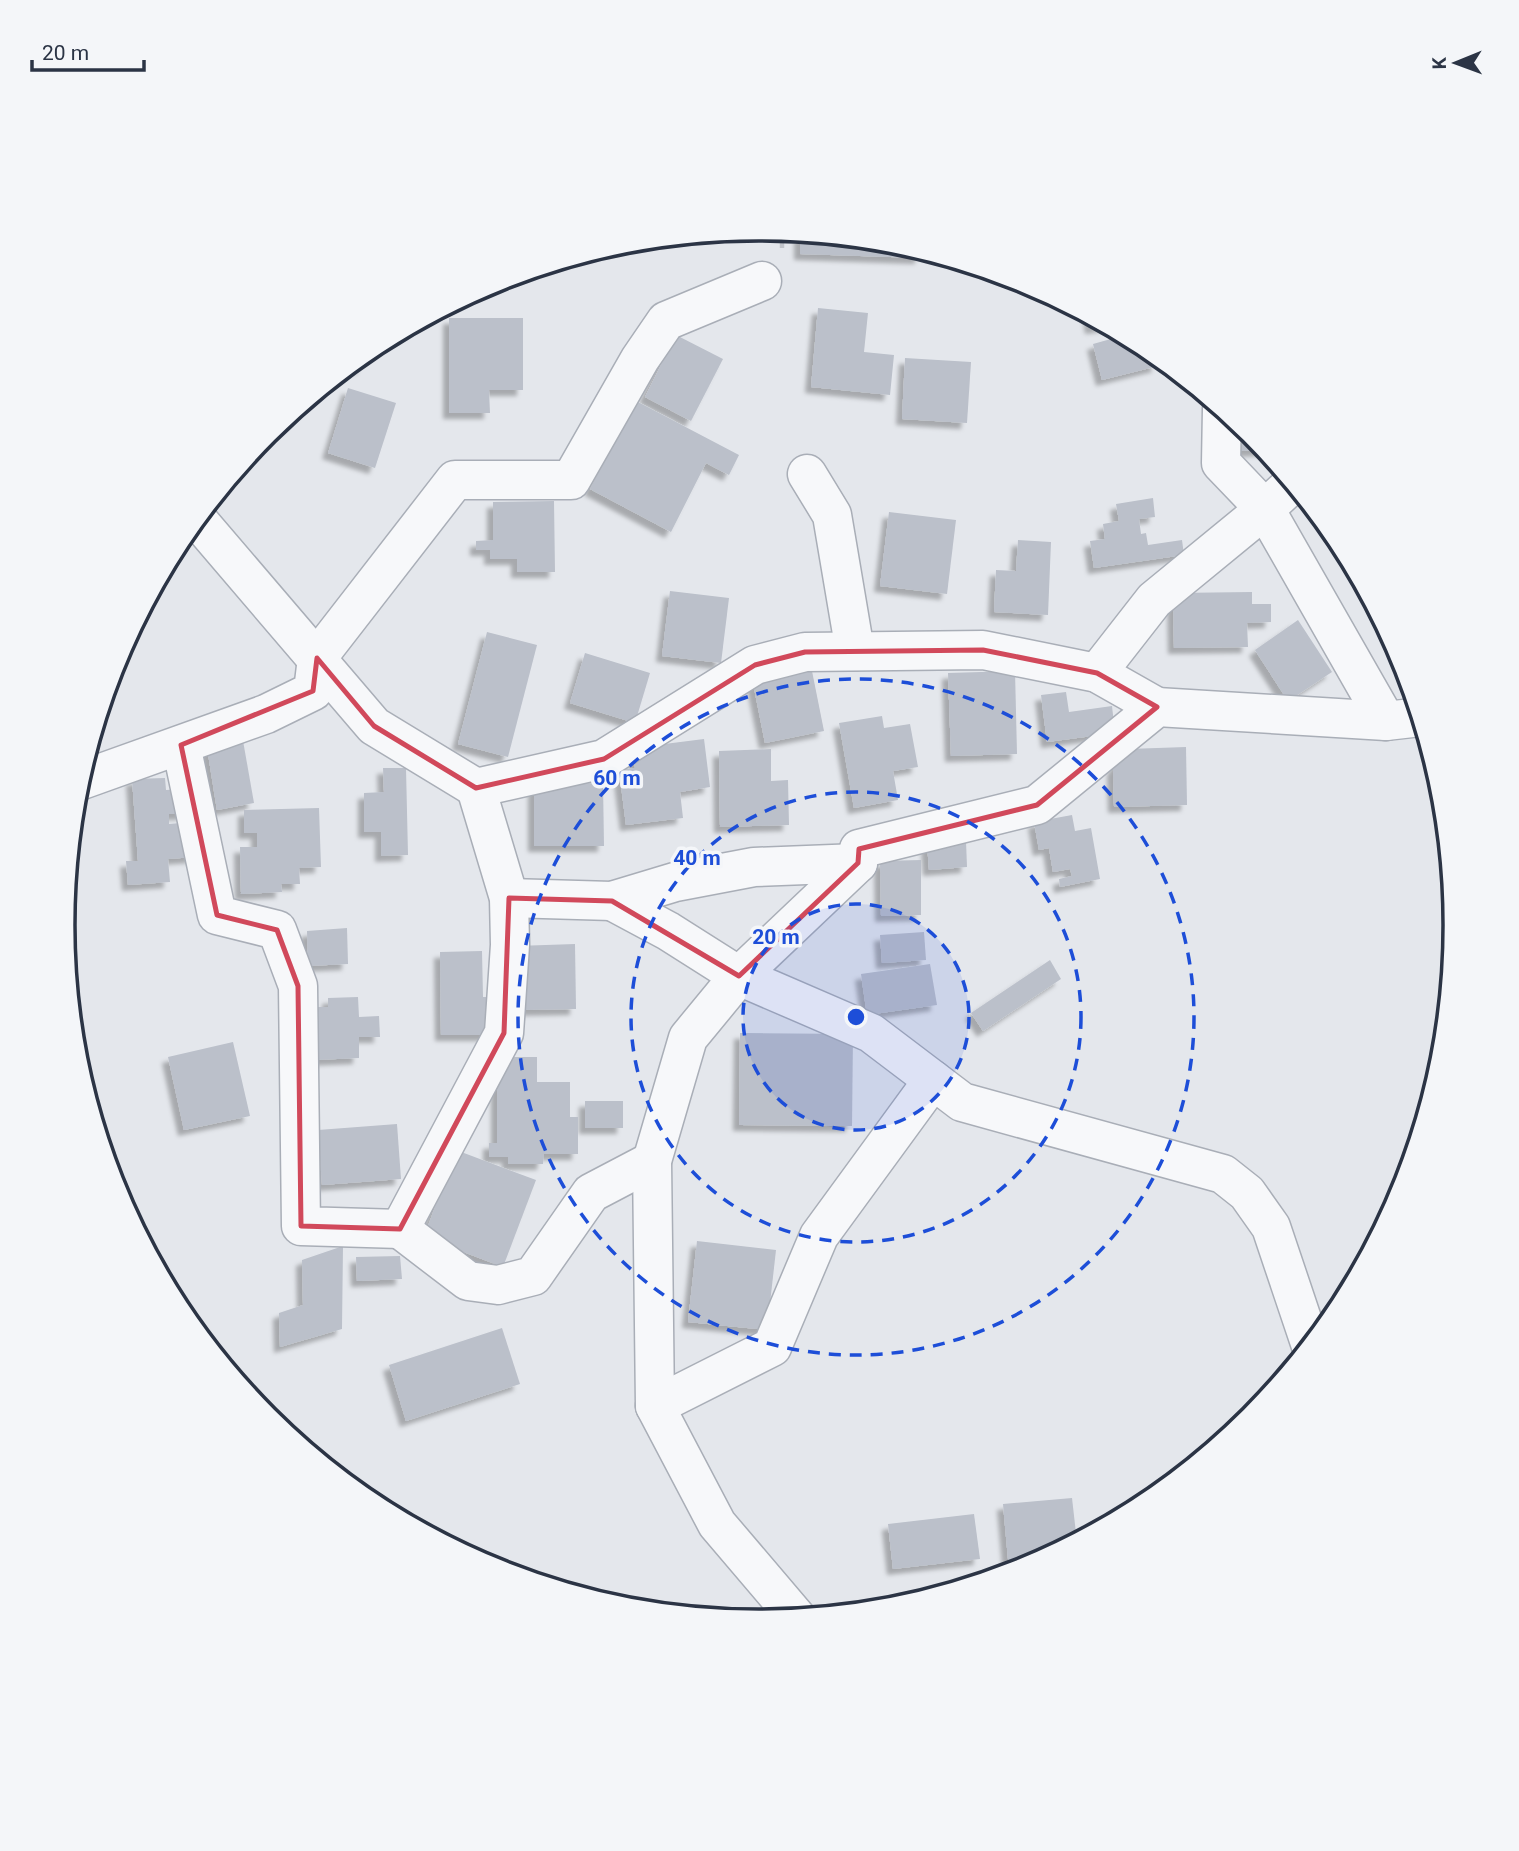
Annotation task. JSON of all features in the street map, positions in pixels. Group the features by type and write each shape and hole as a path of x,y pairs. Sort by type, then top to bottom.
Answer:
{"street":[{"path":"92,776 266,714 313,691 317,658 454,480 571,480 639,359 666,321 762,281"},
{"path":"1222,422 1222,463 1265,509 1403,719"},
{"path":"807,474 832,515 855,651"},
{"path":"1097,673 1154,600 1286,489"},
{"path":"204,527 374,726 475,788 509,898 510,946 504,1033 400,1229"},
{"path":"475,788 604,759 755,665 806,652 982,650 1097,673 1157,707 1403,719"},
{"path":"789,1609 718,1524 655,1406 652,1161 688,1038 739,976 858,863 859,849 1037,805 1157,707"},
{"path":"181,745 218,915 277,930 298,986 301,1226 400,1229 468,1281 498,1285 533,1276 591,1193 652,1161"},
{"path":"509,898 612,901 675,882 754,867 858,863"},
{"path":"612,901 668,931 739,976 871,1033 962,1102 1223,1174 1247,1193 1271,1227 1307,1335"},
{"path":"655,1406 772,1347 819,1236 933,1080"}],"highlighted area":[{"path":"983,650 1097,673 1157,707 1037,805 859,849 858,863 739,976 612,901 509,898 504,1033 400,1229 301,1226 298,986 277,930 217,915 181,745 313,691 317,658 374,726 476,788 604,759 755,665 805,652"}],"building":[{"path":"800,243 849,247 907,258 800,254"},
{"path":"818,308 868,313 864,352 894,355 890,395 811,387"},
{"path":"449,318 523,318 523,390 489,390 490,413 449,413"},
{"path":"676,335 723,359 691,421 645,397"},
{"path":"1111,339 1154,367 1102,380 1093,344"},
{"path":"905,358 971,362 967,423 902,419"},
{"path":"348,388 396,403 375,468 328,453"},
{"path":"636,401 739,455 729,475 706,463 671,532 590,489"},
{"path":"1238,437 1251,451 1238,451"},
{"path":"1153,498 1155,517 1139,519 1141,534 1146,533 1148,545 1182,540 1184,555 1094,568 1090,541 1105,539 1103,524 1119,521 1116,504"},
{"path":"554,501 555,572 517,572 517,559 490,559 490,550 476,550 476,541 493,540 493,502"},
{"path":"889,512 956,520 947,594 880,586"},
{"path":"1018,540 1051,542 1048,615 994,612 996,570 1016,571"},
{"path":"670,591 729,598 721,663 662,656"},
{"path":"1252,592 1252,604 1271,604 1271,622 1247,623 1248,647 1174,648 1173,593"},
{"path":"1298,620 1332,672 1288,701 1255,650"},
{"path":"487,632 537,645 508,757 458,744"},
{"path":"585,653 650,673 635,723 570,703"},
{"path":"811,666 824,731 765,743 752,678"},
{"path":"1015,671 1017,754 951,756 948,673"},
{"path":"1066,692 1069,712 1112,706 1115,733 1047,742 1041,695"},
{"path":"882,716 884,728 910,724 918,767 893,771 898,800 854,808 839,723"},
{"path":"242,735 254,803 217,810 206,741"},
{"path":"704,739 710,787 680,792 683,818 626,825 619,770 635,768 633,748"},
{"path":"1186,747 1187,805 1114,807 1113,769 1128,749"},
{"path":"771,749 771,781 788,780 789,825 720,827 719,751"},
{"path":"383,768 406,768 408,855 381,856 381,832 364,832 364,793 384,792"},
{"path":"165,778 166,790 183,789 185,814 169,814 169,824 192,822 194,857 168,859 170,882 128,885 126,861 138,861 132,779"},
{"path":"603,783 604,846 534,846 534,784"},
{"path":"319,808 321,867 299,868 300,884 281,884 282,892 241,894 240,847 257,847 257,833 244,833 244,810"},
{"path":"1072,815 1075,831 1091,828 1100,879 1060,887 1059,879 1072,876 1070,869 1053,872 1049,848 1039,850 1034,822"},
{"path":"966,841 967,867 929,870 927,843"},
{"path":"921,860 921,915 881,916 880,861"},
{"path":"347,928 348,964 308,966 307,931"},
{"path":"924,932 926,960 882,963 880,935"},
{"path":"575,944 576,1009 518,1010 516,946"},
{"path":"482,951 483,997 496,997 497,1035 441,1035 440,952"},
{"path":"1050,960 1061,979 983,1031 971,1013"},
{"path":"930,964 937,1005 867,1015 861,974"},
{"path":"358,997 359,1017 379,1016 380,1037 359,1037 359,1058 314,1060 312,1007 328,1007 328,998"},
{"path":"740,1033 853,1034 852,1126 739,1125"},
{"path":"233,1042 250,1116 184,1130 168,1057"},
{"path":"497,1057 537,1057 537,1082 570,1082 570,1117 578,1117 578,1154 544,1154 543,1164 508,1164 508,1157 489,1157 489,1143 497,1143"},
{"path":"585,1101 623,1101 623,1128 585,1128"},
{"path":"397,1124 401,1179 322,1185 318,1130"},
{"path":"456,1150 536,1180 503,1267 424,1237"},
{"path":"697,1241 776,1250 767,1330 688,1322"},
{"path":"343,1246 342,1329 280,1347 279,1313 303,1305 302,1260"},
{"path":"400,1256 402,1279 357,1281 356,1257"},
{"path":"502,1328 520,1384 406,1421 389,1365"},
{"path":"1072,1498 1076,1532 1008,1563 1003,1504"},
{"path":"974,1514 980,1559 893,1569 888,1524"}]}
